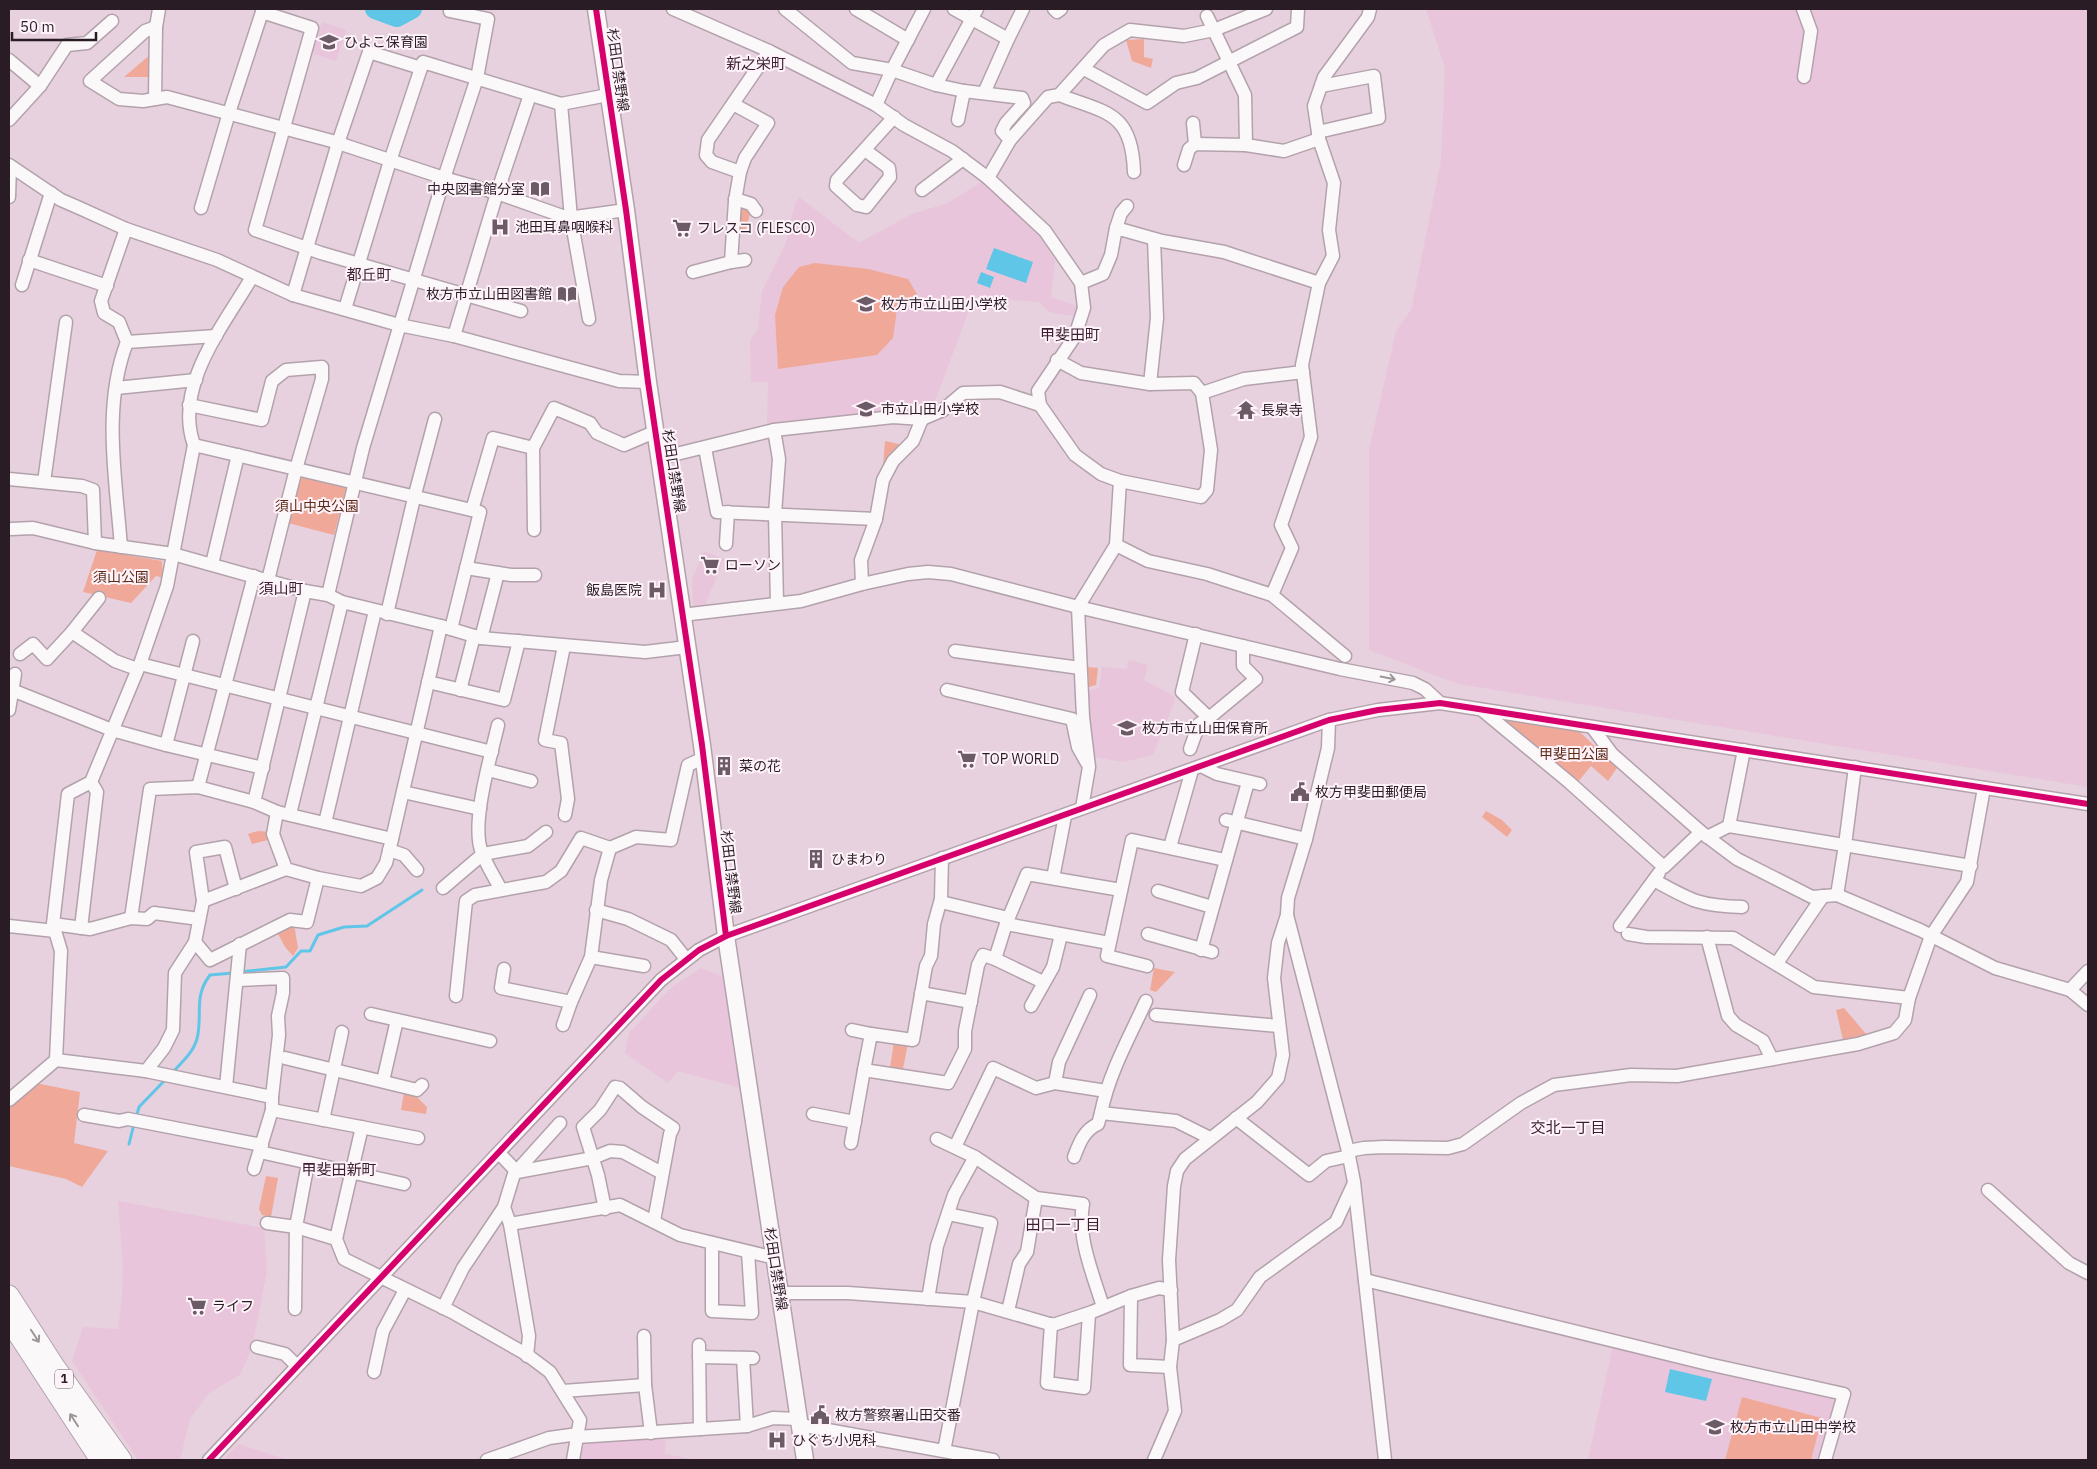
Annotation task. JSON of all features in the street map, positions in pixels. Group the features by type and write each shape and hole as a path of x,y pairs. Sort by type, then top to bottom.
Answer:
{"highway":[{"name":"1","path":"9,1295 54,1365 122,1460"},
{"name":"1","path":"9,1321 100,1460"}],"main road":[{"name":"杉田口禁野線","path":"596,9 626,210 648,382 704,758 726,936 805,1460"}],"street":[{"path":"155,99 156,27 159,9"},
{"path":"328,595 354,482 399,325 427,242 444,178 477,78 488,20 450,11 450,9"},
{"path":"673,9 769,51 876,105 962,159 988,178 1046,231 1081,283 1084,308 1075,336 1057,360 1038,391 1040,405 1075,456 1102,474 1120,481 1201,497 1207,490 1211,450 1202,393 1194,382 1150,384 1082,373 1057,360"},
{"path":"786,9 852,63 892,70 936,85 964,91 1022,98 1024,103 1006,123 1002,131 1010,140"},
{"path":"856,9 908,40"},
{"path":"876,105 924,9"},
{"path":"954,9 974,14 1008,39"},
{"path":"984,93 1023,9"},
{"path":"1054,9 1057,12 1061,9"},
{"path":"1059,95 1104,45 1130,30 1184,36 1214,30 1266,9"},
{"path":"1084,69 1147,103 1176,83 1196,78 1296,27 1298,9"},
{"path":"1272,595 1292,548 1281,525 1311,437 1302,365 1318,283 1333,256 1329,230 1334,183 1319,136 1314,106 1324,77 1368,16 1370,9"},
{"path":"1802,9 1811,31 1804,77"},
{"path":"201,208 229,113 263,10 312,28 255,230 308,249 521,311"},
{"path":"936,85 974,14"},
{"path":"1207,16 1245,95 1246,145"},
{"path":"9,120 40,86 67,45 87,43 112,21"},
{"path":"156,27 145,31 90,81 119,99 143,101 167,97 229,113 338,143 571,218 626,210"},
{"path":"740,172 712,162 706,155 708,140 769,51"},
{"path":"294,295 338,143 369,52 421,68"},
{"path":"9,60 40,86"},
{"path":"345,309 390,160 423,62 561,104 608,95"},
{"path":"1184,165 1189,149 1195,144 1246,145 1284,151 1319,136 1379,118 1374,76 1321,86"},
{"path":"958,120 964,91"},
{"path":"454,336 465,294 530,95"},
{"path":"988,178 1010,140 1048,97 1059,95 1112,114 1128,134 1133,156 1134,172"},
{"path":"561,104 571,218 589,319"},
{"path":"731,262 735,200 740,172 745,158 768,123 733,104"},
{"path":"865,150 889,168 890,177 866,207 857,205 836,186 837,180 894,117"},
{"path":"1194,122 1195,144"},
{"path":"922,190 962,159"},
{"path":"9,166 61,200 126,229 217,260 294,295 399,325 454,336 619,381 648,382"},
{"path":"9,166 9,197"},
{"path":"22,285 50,192"},
{"path":"735,200 751,204 756,211"},
{"path":"1081,283 1103,274 1110,256 1121,212 1126,206"},
{"path":"1116,228 1154,239 1224,252 1318,283"},
{"path":"121,547 112,432 120,361 127,342 119,322 104,312 101,301 126,229"},
{"path":"1150,384 1157,318 1154,239"},
{"path":"29,260 107,286"},
{"path":"693,272 745,260"},
{"path":"9,1100 56,1060 61,951 54,928 68,794 91,782 139,666 167,586 194,445 188,429 189,405 196,380 211,342 252,277"},
{"path":"44,482 66,322"},
{"path":"127,342 216,336"},
{"path":"189,405 262,420 272,381 286,370 322,367 322,378 268,580"},
{"path":"1202,393 1244,379 1303,372"},
{"path":"116,388 196,380"},
{"path":"660,458 774,430 893,417 922,419 943,410 963,393 1000,392 1040,405"},
{"path":"534,530 532,448 554,408 590,423 597,433 624,445 652,433 656,434"},
{"path":"324,823 351,715 435,419"},
{"path":"862,584 861,560 876,519 883,480 893,460 913,441 922,419"},
{"path":"774,430 779,459 775,514 777,603"},
{"path":"472,510 493,438 532,448"},
{"path":"194,445 480,512 466,568 428,682 386,863 376,878 362,886 318,878 286,869 204,901"},
{"path":"705,448 718,512 876,519"},
{"path":"212,564 238,455"},
{"path":"9,479 82,486 92,490 94,543"},
{"path":"1082,808 1089,767 1083,717 1078,607 1116,545 1120,481"},
{"path":"726,544 728,512"},
{"path":"11,529 33,528 94,543 173,554 306,591 328,595 342,602 446,627 478,637 645,652 688,647"},
{"path":"1116,545 1148,561 1207,574 1272,595 1345,656"},
{"path":"466,568 498,573 535,575"},
{"path":"682,615 801,601 862,584 908,574 928,572 951,574 1078,607 1412,683 1425,689 1440,703"},
{"path":"460,690 498,573"},
{"path":"198,787 254,576"},
{"path":"254,802 264,768 306,591"},
{"path":"20,654 33,644 47,659 72,632 98,598"},
{"path":"286,869 274,834 283,813 316,707 342,602"},
{"path":"72,632 115,661 184,674 492,752"},
{"path":"1196,634 1182,692 1209,718"},
{"path":"166,745 193,641"},
{"path":"428,682 504,700 518,641"},
{"path":"564,646 545,740 561,743 568,799 565,815"},
{"path":"1190,749 1199,724 1256,679 1243,666 1243,646"},
{"path":"955,652 1080,668"},
{"path":"9,710 15,674"},
{"path":"12,690 112,730 264,768"},
{"path":"947,690 1072,719 1078,747 1089,767"},
{"path":"209,1460 661,980 686,959 726,936 1329,720 1378,710 1440,703 2088,804"},
{"path":"1482,710 1569,782 1664,868"},
{"path":"1154,1460 1176,1411 1170,1367 1173,1340 1169,1260 1174,1186 1177,1171 1185,1159 1257,1102 1278,1078 1283,1055 1274,978 1278,943 1287,915 1288,898 1306,840 1328,748 1329,720"},
{"path":"498,724 480,809 479,829 482,854 501,890"},
{"path":"1592,727 1612,754 1704,835 1737,859 1812,897 1837,895 1931,936 1995,968 2070,990 2088,1005"},
{"path":"1729,826 1744,750"},
{"path":"456,996 465,905 475,895 546,882 561,872 581,838 610,848 636,837 671,840 688,765 704,758"},
{"path":"1837,895 1846,845 1855,767"},
{"path":"1148,934 1206,951 1212,907 1225,860 1231,821 1254,783 1196,768"},
{"path":"1170,847 1196,768"},
{"path":"488,770 532,781"},
{"path":"80,928 97,792 91,782"},
{"path":"131,918 150,789 198,787 254,802 283,813 324,823 391,845 404,855 417,870"},
{"path":"1236,1118 1309,1175 1326,1161 1364,1148 1448,1148 1463,1144 1521,1103 1554,1085 1632,1075 1677,1076 1858,1044 1894,1033 1905,1020 1909,998 1931,936 1967,882 1984,788"},
{"path":"403,792 480,809"},
{"path":"1053,878 1065,816"},
{"path":"1231,821 1306,840"},
{"path":"1909,998 1814,986 1733,938 1646,936 1624,930 1654,880 1664,868 1704,835 1729,826 1971,866"},
{"path":"443,888 482,854 528,846 546,832"},
{"path":"1147,966 1106,956 1132,840 1225,860"},
{"path":"146,1071 164,1048 173,1030 175,973 195,942 204,901 196,852 226,846 236,889"},
{"path":"563,1025 591,957 601,880 610,848"},
{"path":"852,1030 913,1040 926,966 931,956 934,924 941,902 942,858"},
{"path":"996,959 1007,921 1027,874 1121,890"},
{"path":"195,942 210,960 290,920 307,922 318,878"},
{"path":"1654,880 1690,900 1712,906 1742,907"},
{"path":"1158,891 1212,907"},
{"path":"1777,963 1823,896"},
{"path":"941,902 1061,935 1109,943"},
{"path":"596,910 628,919 672,940 686,959"},
{"path":"9,926 90,929 131,918 147,919 154,914 199,919"},
{"path":"1287,915 1349,1153 1354,1182 1385,1460"},
{"path":"1031,1006 1053,967 1061,935"},
{"path":"1707,937 1728,1016 1736,1026 1763,1041 1772,1059"},
{"path":"226,1087 240,944"},
{"path":"864,1070 948,1083 965,1049 965,1031 978,965 983,955 996,959 1043,982"},
{"path":"591,957 644,966"},
{"path":"504,969 500,993 571,1002"},
{"path":"2070,990 2088,971"},
{"path":"238,974 283,978 283,992 278,1016 279,1035 272,1104 254,1169"},
{"path":"921,993 971,1002"},
{"path":"1055,1083 1059,1062 1075,1037 1090,994"},
{"path":"1074,1157 1080,1140 1091,1127 1098,1124 1112,1073 1146,1000"},
{"path":"372,1014 490,1041"},
{"path":"1156,1015 1279,1026"},
{"path":"383,1081 398,1020"},
{"path":"323,1120 342,1032"},
{"path":"851,1143 871,1034"},
{"path":"285,1058 417,1090 422,1085"},
{"path":"56,1060 146,1071 226,1087 323,1120 418,1138"},
{"path":"955,1147 993,1068 1036,1088 1055,1083 1106,1091"},
{"path":"605,1208 593,1158 583,1127 600,1110 614,1087 620,1088 642,1107 673,1128 662,1173 654,1221"},
{"path":"1102,1113 1176,1121 1210,1138"},
{"path":"813,1114 855,1122"},
{"path":"84,1115 119,1121 135,1120 261,1148 308,1163 404,1184"},
{"path":"443,1308 464,1268 504,1207 514,1174 560,1122"},
{"path":"362,1127 336,1239 344,1259 443,1308 527,1356 550,1372 580,1420 573,1460"},
{"path":"937,1139 975,1158 1036,1198 1083,1204 1081,1215 1082,1235 1102,1307"},
{"path":"517,1172 593,1158 610,1151 622,1152 662,1173"},
{"path":"498,1153 517,1172"},
{"path":"928,1299 938,1246 954,1195 975,1158"},
{"path":"295,1309 296,1227 308,1163"},
{"path":"1173,1340 1220,1320 1237,1310 1260,1277 1336,1222 1354,1182"},
{"path":"1988,1190 2069,1263 2088,1273"},
{"path":"1008,1311 1020,1264 1026,1252 1036,1198"},
{"path":"510,1224 620,1205 680,1235 775,1258"},
{"path":"504,1207 510,1224 529,1336 527,1356"},
{"path":"948,1214 991,1223 973,1302 950,1454"},
{"path":"268,1223 296,1227 336,1239"},
{"path":"712,1243 712,1311 752,1313 748,1252"},
{"path":"1365,1280 1708,1364 1844,1394 1825,1460"},
{"path":"780,1293 848,1293 973,1302 1053,1325 1159,1288 1172,1290"},
{"path":"374,1372 383,1331 405,1290"},
{"path":"1132,1296 1130,1365 1170,1367"},
{"path":"1051,1324 1047,1383 1084,1388 1089,1314"},
{"path":"644,1336 646,1385 652,1433"},
{"path":"257,1347 285,1354 297,1366"},
{"path":"700,1430 699,1351 748,1358 747,1426"},
{"path":"563,1391 646,1385"},
{"path":"487,1460 549,1438 747,1426 773,1418 950,1454 993,1460"}],"shaded area":[{"path":"1426,9 2088,9 2088,787 1458,684 1369,650 1369,450 1396,331 1411,310 1441,160 1445,68"},
{"name":"ひよこ保育園","path":"322,22 346,30 336,61 312,53"},
{"name":"枚方市立山田小学校","path":"983,181 1033,226 1055,260 1051,297 1077,306 1074,316 1049,312 1039,302 974,297 931,412 767,427 768,382 751,382 750,341 758,329 762,291 786,243 794,207 799,197 859,243 912,214 948,203"},
{"path":"704,551 724,559 704,607 693,608 692,579"},
{"name":"枚方市立山田保育所","path":"1129,660 1148,665 1144,680 1172,695 1175,700 1153,755 1123,762 1094,757 1086,692 1099,688 1102,667 1126,669"},
{"path":"701,968 728,979 745,1089 678,1071 668,1083 625,1053 629,1033 672,987"},
{"path":"118,1201 264,1228 267,1271 252,1348 240,1375 209,1393 190,1419 180,1460 138,1460 72,1361 83,1327 118,1329 123,1266"},
{"name":"枚方市立山田中学校","path":"1614,1341 1844,1394 1825,1460 1588,1460"},
{"path":"666,1438 665,1454 697,1460 579,1460 585,1443"},
{"path":"238,1444 288,1460 223,1460"}],"green space":[{"path":"1144,39 1144,57 1153,59 1151,68 1132,61 1126,40"},
{"path":"151,54 151,77 124,77"},
{"path":"741,204 750,213 746,230 739,231"},
{"path":"815,263 868,269 908,279 917,294 898,303 893,338 877,355 778,369 775,315 783,287 799,267"},
{"path":"885,441 903,445 883,466"},
{"name":"須山中央公園","path":"300,477 346,488 334,535 288,523"},
{"name":"須山公園","path":"97,550 162,561 163,578 156,576 131,603 83,592"},
{"path":"1088,667 1098,668 1096,685 1089,687"},
{"name":"甲斐田公園","path":"1504,719 1580,732 1617,768 1608,781 1591,766 1577,783"},
{"path":"1486,811 1502,820 1512,830 1507,837 1482,817"},
{"path":"258,831 270,832 272,839 252,844 248,834"},
{"path":"294,924 298,948 293,956 285,947 276,930"},
{"path":"1154,968 1175,972 1156,992 1150,990"},
{"path":"1844,1008 1867,1035 1843,1040 1836,1010"},
{"path":"894,1041 908,1043 903,1069 890,1068"},
{"path":"36,1083 80,1092 74,1143 108,1151 82,1187 66,1179 9,1166 9,1107"},
{"path":"404,1092 413,1093 427,1107 426,1114 401,1110"},
{"path":"266,1176 278,1178 271,1217 262,1215 259,1209"},
{"path":"1742,1397 1822,1418 1811,1460 1725,1460"}],"water":[{"path":"994,248 1033,262 1026,283 986,269"},
{"path":"981,272 994,277 990,288 977,283"},
{"path":"1670,1369 1712,1379 1706,1401 1665,1392"}],"waterway":[{"path":"375,9 397,17 412,9"},
{"path":"239,972 286,967 301,951 310,951 318,935 344,927 367,926 422,890"},
{"path":"171,1074 193,1049 197,1039 200,999 205,983 210,975 233,973"},
{"path":"136,1118 139,1107 167,1078"},
{"path":"129,1144 134,1124"}],"cycle path":[{"path":"596,9 626,210 648,382 702,745 726,936"},
{"path":"209,1460 661,980 699,950 726,936 1329,720 1378,710 1440,703 2088,804"}],"place":[{"name":"ひよこ保育園","path":"329,42"},
{"name":"中央図書館分室","path":"540,189"},
{"name":"池田耳鼻咽喉科","path":"500,227"},
{"name":"フレスコ (FLESCO)","path":"682,228"},
{"name":"枚方市立山田図書館","path":"567,294"},
{"name":"枚方市立山田小学校","path":"866,304"},
{"name":"市立山田小学校","path":"866,409"},
{"name":"長泉寺","path":"1246,410"},
{"name":"ローソン","path":"710,565"},
{"name":"飯島医院","path":"657,590"},
{"name":"枚方市立山田保育所","path":"1127,728"},
{"name":"TOP WORLD","path":"967,759"},
{"name":"菜の花","path":"724,766"},
{"name":"枚方甲斐田郵便局","path":"1300,792"},
{"name":"ひまわり","path":"816,859"},
{"name":"ライフ","path":"197,1306"},
{"name":"枚方警察署山田交番","path":"820,1415"},
{"name":"枚方市立山田中学校","path":"1715,1427"},
{"name":"ひぐち小児科","path":"777,1440"}],"district":[{"name":"新之栄町","path":"756,64"},
{"name":"都丘町","path":"369,275"},
{"name":"甲斐田町","path":"1070,335"},
{"name":"須山町","path":"281,589"},
{"name":"交北一丁目","path":"1568,1128"},
{"name":"甲斐田新町","path":"339,1170"},
{"name":"田口一丁目","path":"1063,1225"}]}
